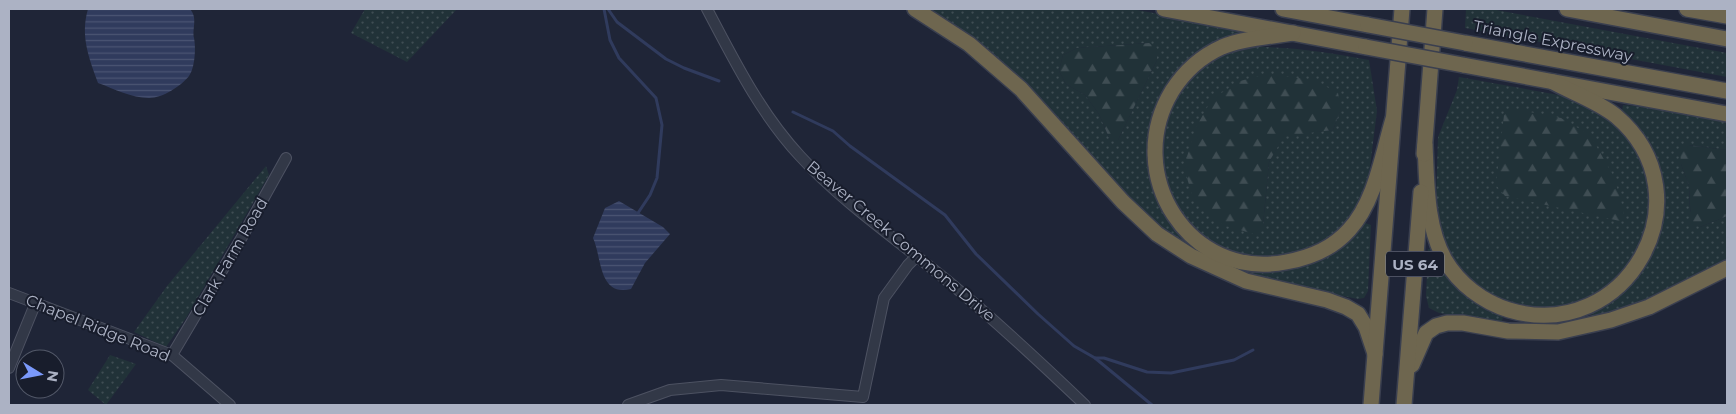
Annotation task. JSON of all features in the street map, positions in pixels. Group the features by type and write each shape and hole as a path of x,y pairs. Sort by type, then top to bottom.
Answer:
{"highway":[{"path":"915,9 969,44 1021,89 1123,202 1157,234 1191,256 1246,281 1327,300 1346,307 1358,314 1366,327 1375,354"},
{"path":"1164,9 1727,114"},
{"name":"Triangle Expressway","path":"1283,9 1727,91"},
{"name":"US 64","path":"1371,405 1402,9"},
{"name":"US 64","path":"1404,405 1435,9"},
{"path":"1567,9 1727,38"},
{"path":"1687,9 1727,16"},
{"path":"1293,33 1245,41 1224,47 1207,55 1188,71 1175,86 1165,102 1155,137 1154,160 1158,182 1165,202 1179,223 1195,238 1218,254 1238,261 1261,265 1303,259 1328,247 1349,231 1365,208 1373,188 1393,119"},
{"path":"1424,145 1429,209 1440,247 1455,274 1470,289 1486,301 1502,308 1536,316 1566,313 1599,301 1619,288 1632,273 1642,258 1649,242 1656,205 1653,176 1642,148 1628,129 1615,116 1598,104 1553,82"},
{"path":"1406,382 1418,347 1426,333 1436,326 1447,323 1463,323 1508,331 1558,332 1611,320 1649,307 1727,268"}],"street":[{"name":"Beaver Creek Commons Drive","path":"707,9 750,87 781,134 799,155 842,196 1004,328 1085,405"},
{"name":"Clark Farm Road","path":"172,355 286,158"},
{"path":"628,405 670,390 721,385 863,397 884,298 908,265 917,256"},
{"name":"Chapel Ridge Road","path":"9,293 172,355 230,405"},
{"path":"9,368 36,302"}],"green space":[{"path":"365,9 457,9 407,62 351,33"},
{"path":"927,9 1132,9 1244,30 1243,35 1172,81 1159,102 1153,122 1148,147 1151,173 1158,198 1170,221 1186,238 1183,243 1148,217","holes":["1149,43 1157,60 1118,140 1110,140 1099,114 1085,95 1066,84 1059,71 1063,55 1077,48"]},
{"path":"1466,9 1491,9 1727,53 1727,77 1465,28"},
{"path":"1149,43 1157,48 1157,60 1118,140 1110,140 1099,114 1085,95 1066,84 1059,71 1063,55 1077,48"},
{"path":"1257,47 1271,47 1313,51 1369,60 1377,111 1369,175 1360,205 1332,239 1285,259 1234,255 1195,231 1179,213 1161,168 1163,125 1181,87 1211,60 1229,53","holes":["1341,108 1333,130 1284,135 1269,162 1263,225 1184,167"]},
{"path":"1267,74 1314,80 1338,93 1341,109 1333,130 1284,136 1269,162 1263,225 1257,235 1223,225 1193,199 1184,167 1195,129 1212,99 1240,81"},
{"path":"1459,77 1564,96 1593,107 1617,124 1636,147 1647,173 1651,200 1642,247 1609,289 1563,309 1513,307 1486,295 1464,276 1448,254 1440,232 1436,203 1438,137 1457,90"},
{"path":"1623,105 1678,110 1727,120 1727,150 1689,145 1681,164 1689,186 1690,211 1700,227 1727,216 1727,263 1650,299 1593,318 1591,313 1618,296 1639,275 1656,242 1660,224 1662,186 1658,168 1646,139 1622,111"},
{"path":"1514,109 1561,118 1590,135 1614,177 1624,212 1620,221 1505,196 1496,185 1504,115"},
{"path":"1688,145 1727,150 1727,216 1700,227 1691,224 1689,186 1681,164 1680,151"},
{"path":"266,166 269,175 186,318 166,347 134,332 167,286"},
{"path":"1365,223 1371,225 1368,291 1364,298 1358,299 1327,293 1237,271 1238,268 1276,271 1308,264 1337,248"},
{"path":"1428,249 1433,249 1466,295 1484,308 1503,316 1502,322 1439,313 1429,308 1426,296"},
{"path":"110,355 136,364 106,405 88,390"}],"water":[{"path":"88,9 190,9 194,16 195,52 193,68 189,76 171,91 149,98 129,95 98,83 85,38"},
{"path":"619,201 663,227 670,234 645,263 631,289 620,290 612,287 603,274 593,238 605,208"}],"waterway":[{"path":"604,9 610,40 619,58 656,98 662,125 657,178 650,195 638,213"},
{"path":"608,9 617,22 666,59 719,81"},
{"path":"793,112 833,131 850,146 945,215 976,254 1038,314 1074,346 1095,358 1152,405"},
{"path":"1095,358 1104,358 1147,372 1171,373 1234,360 1253,350"}]}
